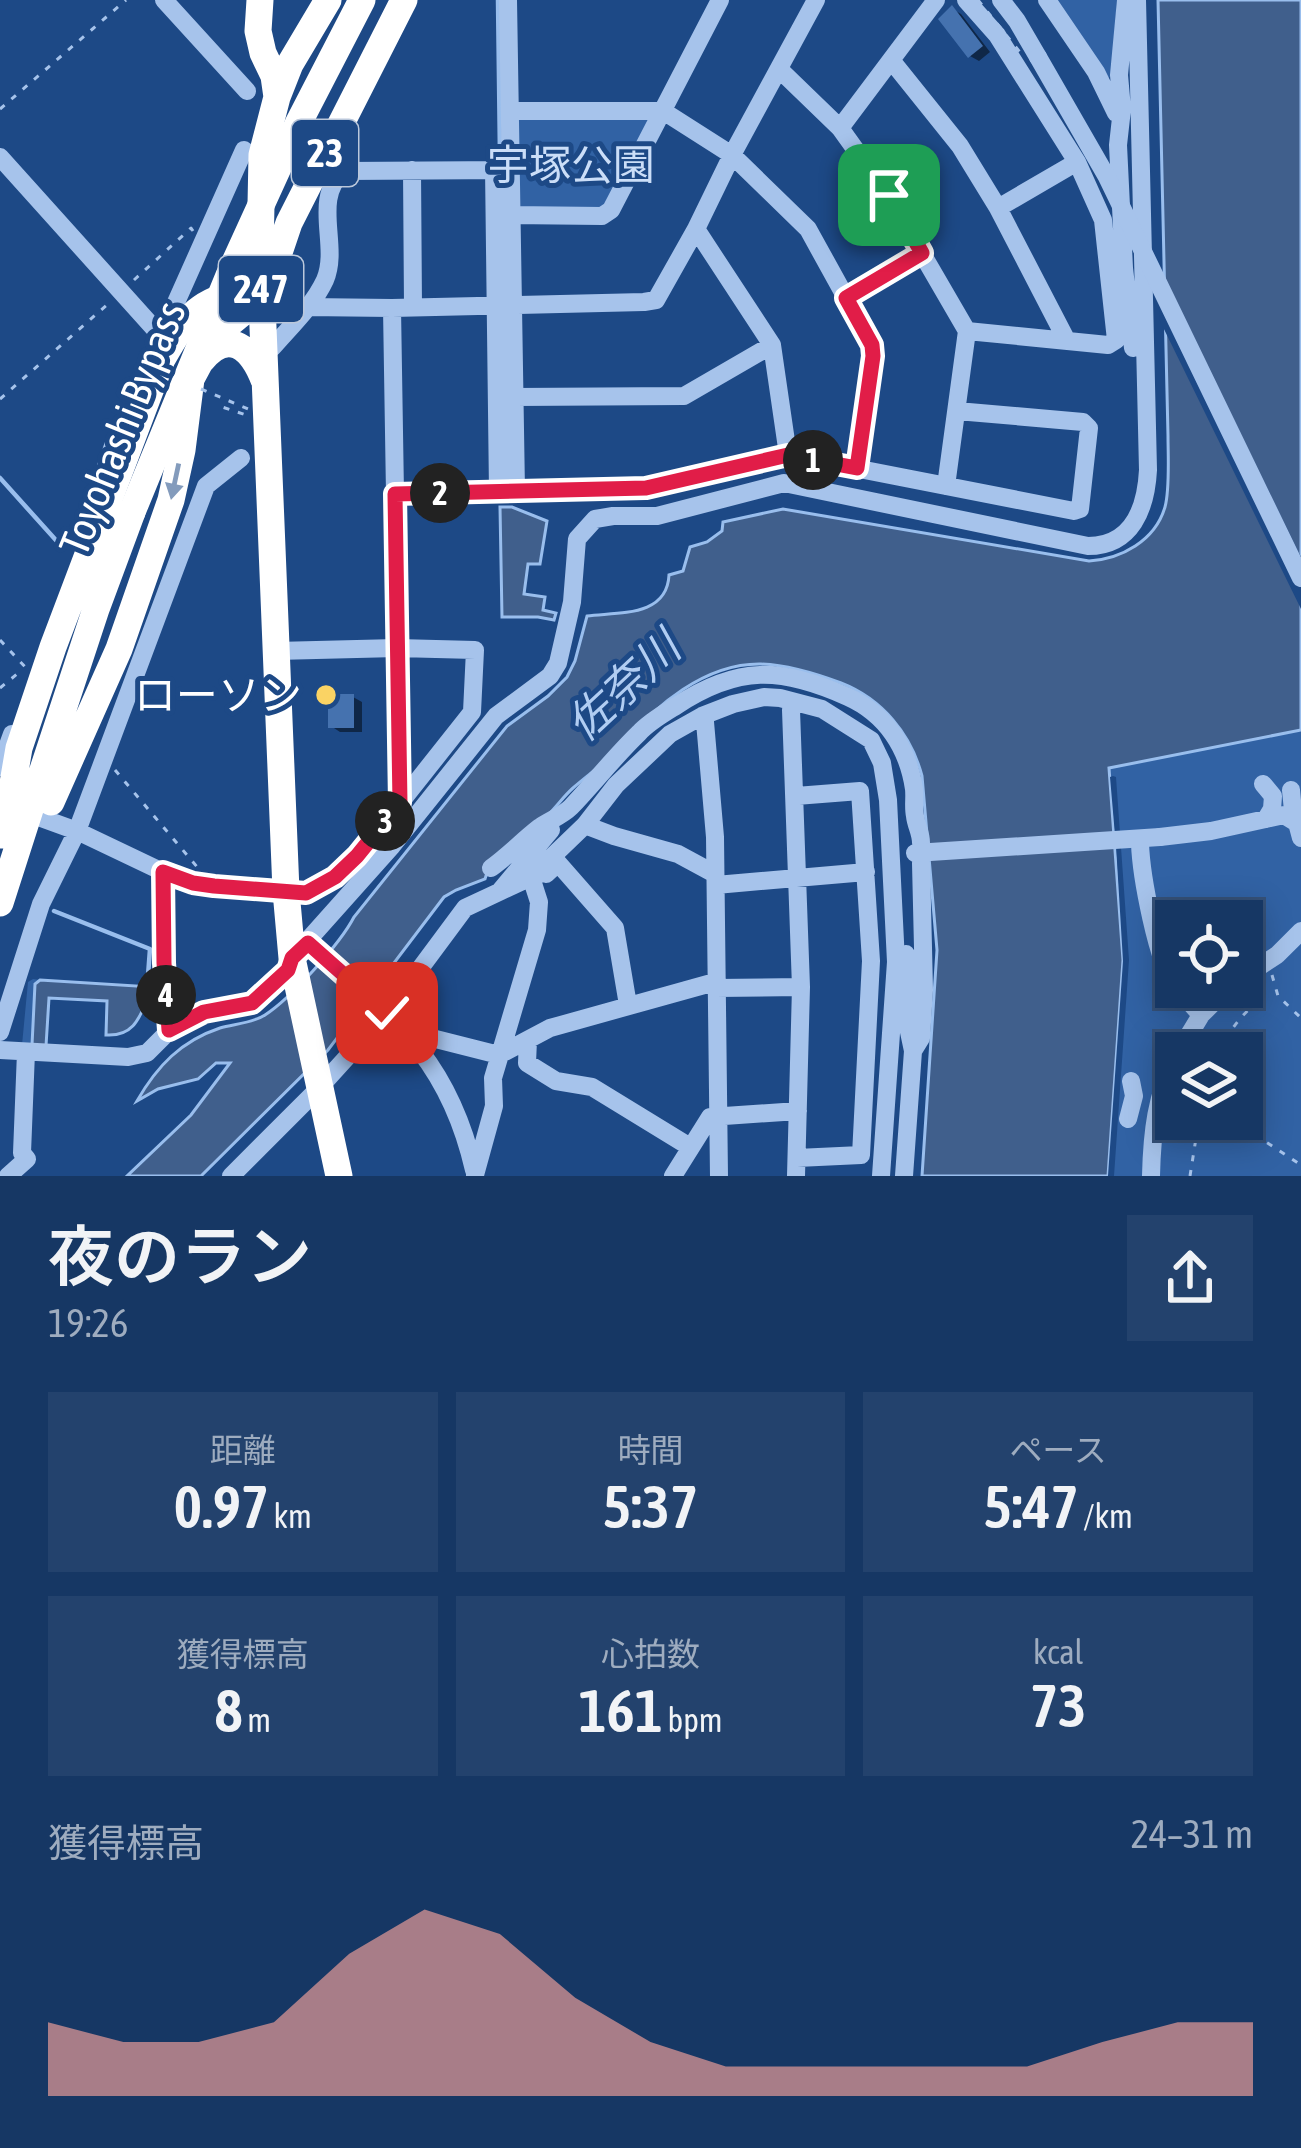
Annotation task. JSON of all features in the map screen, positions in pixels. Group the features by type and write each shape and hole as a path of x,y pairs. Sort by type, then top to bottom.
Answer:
{"highway":[{"path":"260,0 258,32 277,97"},
{"name":"23","path":"277,97 290,64 328,0"},
{"name":"Toyohashi Bypass","path":"0,903 21,792 96,609 128,511 230,273 358,0"},
{"name":"23","path":"266,307 323,156 404,0"},
{"name":"247","path":"277,97 262,155 261,237 286,891 302,955 318,1082 339,1176"},
{"path":"21,792 19,748 52,647 162,359 182,327 248,272 261,237"},
{"path":"0,835 21,792 118,649 171,500 193,374 214,336 266,307 246,292 207,302"},
{"name":"247","path":"266,307 272,348 271,483"},
{"path":"193,374 209,351 232,344 256,362 266,384"}],"street":[{"path":"164,0 247,91"},
{"path":"507,492 502,169 510,111 508,0"},
{"path":"512,215 602,216 611,210 720,0"},
{"path":"307,307 656,299 816,0"},
{"path":"840,128 937,0"},
{"path":"966,0 997,35 1077,162 1103,220 1116,340 1108,345 967,332"},
{"path":"989,0 1035,53"},
{"path":"1001,0 1107,178 1301,578"},
{"path":"1047,0 1115,109 1124,268 1148,470"},
{"path":"1118,145 1126,0"},
{"path":"0,1050 128,1057 147,1053 169,1030 204,1012 252,1003 302,955 496,716 550,676 558,663 572,602 577,539 595,519 657,516 784,483 1088,546 1115,542 1126,532 1147,493 1148,470 1137,0"},
{"path":"891,60 960,146 1067,341"},
{"path":"779,69 840,128 889,195 967,332 946,486"},
{"path":"510,111 663,111 732,155 808,229 872,345 857,468"},
{"path":"244,151 160,335 126,427 113,446 29,669 21,792 77,831 193,883 306,893 335,877 472,712 475,650 276,651"},
{"path":"0,157 160,335"},
{"path":"998,208 1077,162"},
{"path":"502,169 512,215 504,305 514,397 507,492"},
{"path":"272,348 325,280 330,261 327,201 337,176 344,171 502,169"},
{"path":"412,170 413,308"},
{"path":"696,229 772,345 788,455"},
{"path":"846,298 922,253"},
{"path":"392,308 400,803"},
{"path":"514,397 685,396 772,345"},
{"path":"395,494 646,488 788,455 1080,509 1089,428 1083,422 956,411"},
{"path":"0,1032 41,904 77,831 206,486 241,458"},
{"path":"499,892 640,731 715,684 748,674 773,674 809,682 868,706 889,726 909,766 920,832 909,853 896,962 881,1176"},
{"path":"532,880 643,757 670,734 733,704 780,698 822,709 871,740 909,853 909,1032 913,1051 904,1176"},
{"path":"704,719 775,706 832,723 863,744 875,772 885,779"},
{"path":"791,710 801,987 796,1167 861,1155 871,961 860,790 796,796"},
{"path":"704,719 716,879 719,1176"},
{"path":"1263,784 1274,796 1266,819"},
{"path":"1291,790 1291,818"},
{"path":"909,853 1160,837 1284,815 1297,823 1301,838"},
{"path":"491,868 561,816"},
{"path":"585,825 678,854 716,879 866,872"},
{"path":"1139,835 1142,879 1155,928"},
{"path":"231,1176 384,1010 465,908 532,880 558,863 616,928 628,1005"},
{"path":"163,872 169,1030"},
{"path":"475,1175 494,1106 493,1078 537,930 539,902 532,880"},
{"path":"1263,965 1285,950 1301,931"},
{"path":"302,955 384,1010 408,1032 439,1078 464,1129 475,1175"},
{"path":"408,1032 499,1055 550,1028 716,985 801,987"},
{"path":"1195,1008 1201,1015"},
{"path":"1191,1032 1208,1008"},
{"path":"528,1040 527,1064 556,1081 592,1088 690,1147"},
{"path":"8,1176 27,1159 22,1153 26,1052"},
{"path":"1128,1120 1134,1096 1131,1081"},
{"path":"673,1176 710,1117 799,1111"},
{"path":"1151,1176 1155,1123"}],"path":[{"path":"0,110 126,0"},
{"path":"0,398 191,228 204,239"},
{"path":"0,640 29,669 0,688"},
{"path":"102,764 116,771 214,886"},
{"path":"1267,962 1278,996 1301,1018"},
{"path":"1230,1032 1249,1008"},
{"path":"1190,1176 1196,1140"},
{"path":"1260,1140 1301,1165"}],"green space":[{"path":"1053,0 1117,0 1111,77 1107,78"},
{"name":"宇塚公園","path":"518,119 649,122 606,208 518,210"},
{"path":"1301,731 1301,1176 1108,1176 1123,961 1109,767"},
{"path":"40,980 35,984 31,1045 22,1045 28,982"}],"water":[{"name":"佐奈川","path":"1158,0 1301,0 1301,730 1109,768 1123,960 1108,1176 922,1176 937,950 922,776 902,732 869,698 822,676 761,664 720,671 666,702 548,815 502,851 485,879 444,897 328,1050 201,1176 127,1176 191,1115 230,1063 216,1063 198,1079 158,1089 137,1101 162,1066 193,1040 260,1018 288,996 327,955 507,726 567,677 587,616 639,610 660,599 669,575 683,571 690,547 722,531 723,522 783,509 1089,561 1124,552 1153,530 1168,491"},
{"path":"500,507 547,521 540,564 528,564 524,594 545,597 543,610 556,613 554,620 502,617"},
{"path":"40,980 153,987 137,1021 117,1034 106,1035 107,1001 49,998 46,1046 32,1045 35,984"}],"pier":[{"path":"1158,265 1301,557 1301,609 1160,321"},
{"path":"1113,776 1129,960 1114,1176 1108,1176 1123,961 1116,845 934,857 934,847 1115,835"}],"building":[{"path":"952,5 983,46 968,58 938,19"},
{"path":"328,694 354,694 354,728 328,728"}],"waterway":[{"path":"498,0 500,158"},
{"path":"0,478 63,548"},
{"path":"54,911 150,949 147,989"}],"place":[{"name":"ローソン","path":"326,695"}],"route":[{"path":"387,1013 308,943 292,958 288,970 252,1003 204,1012 169,1030 163,872 193,883 306,893 335,877 357,856 400,803 395,494 646,488 788,455 857,468 873,356 872,345 846,298 922,253 889,195"}]}
